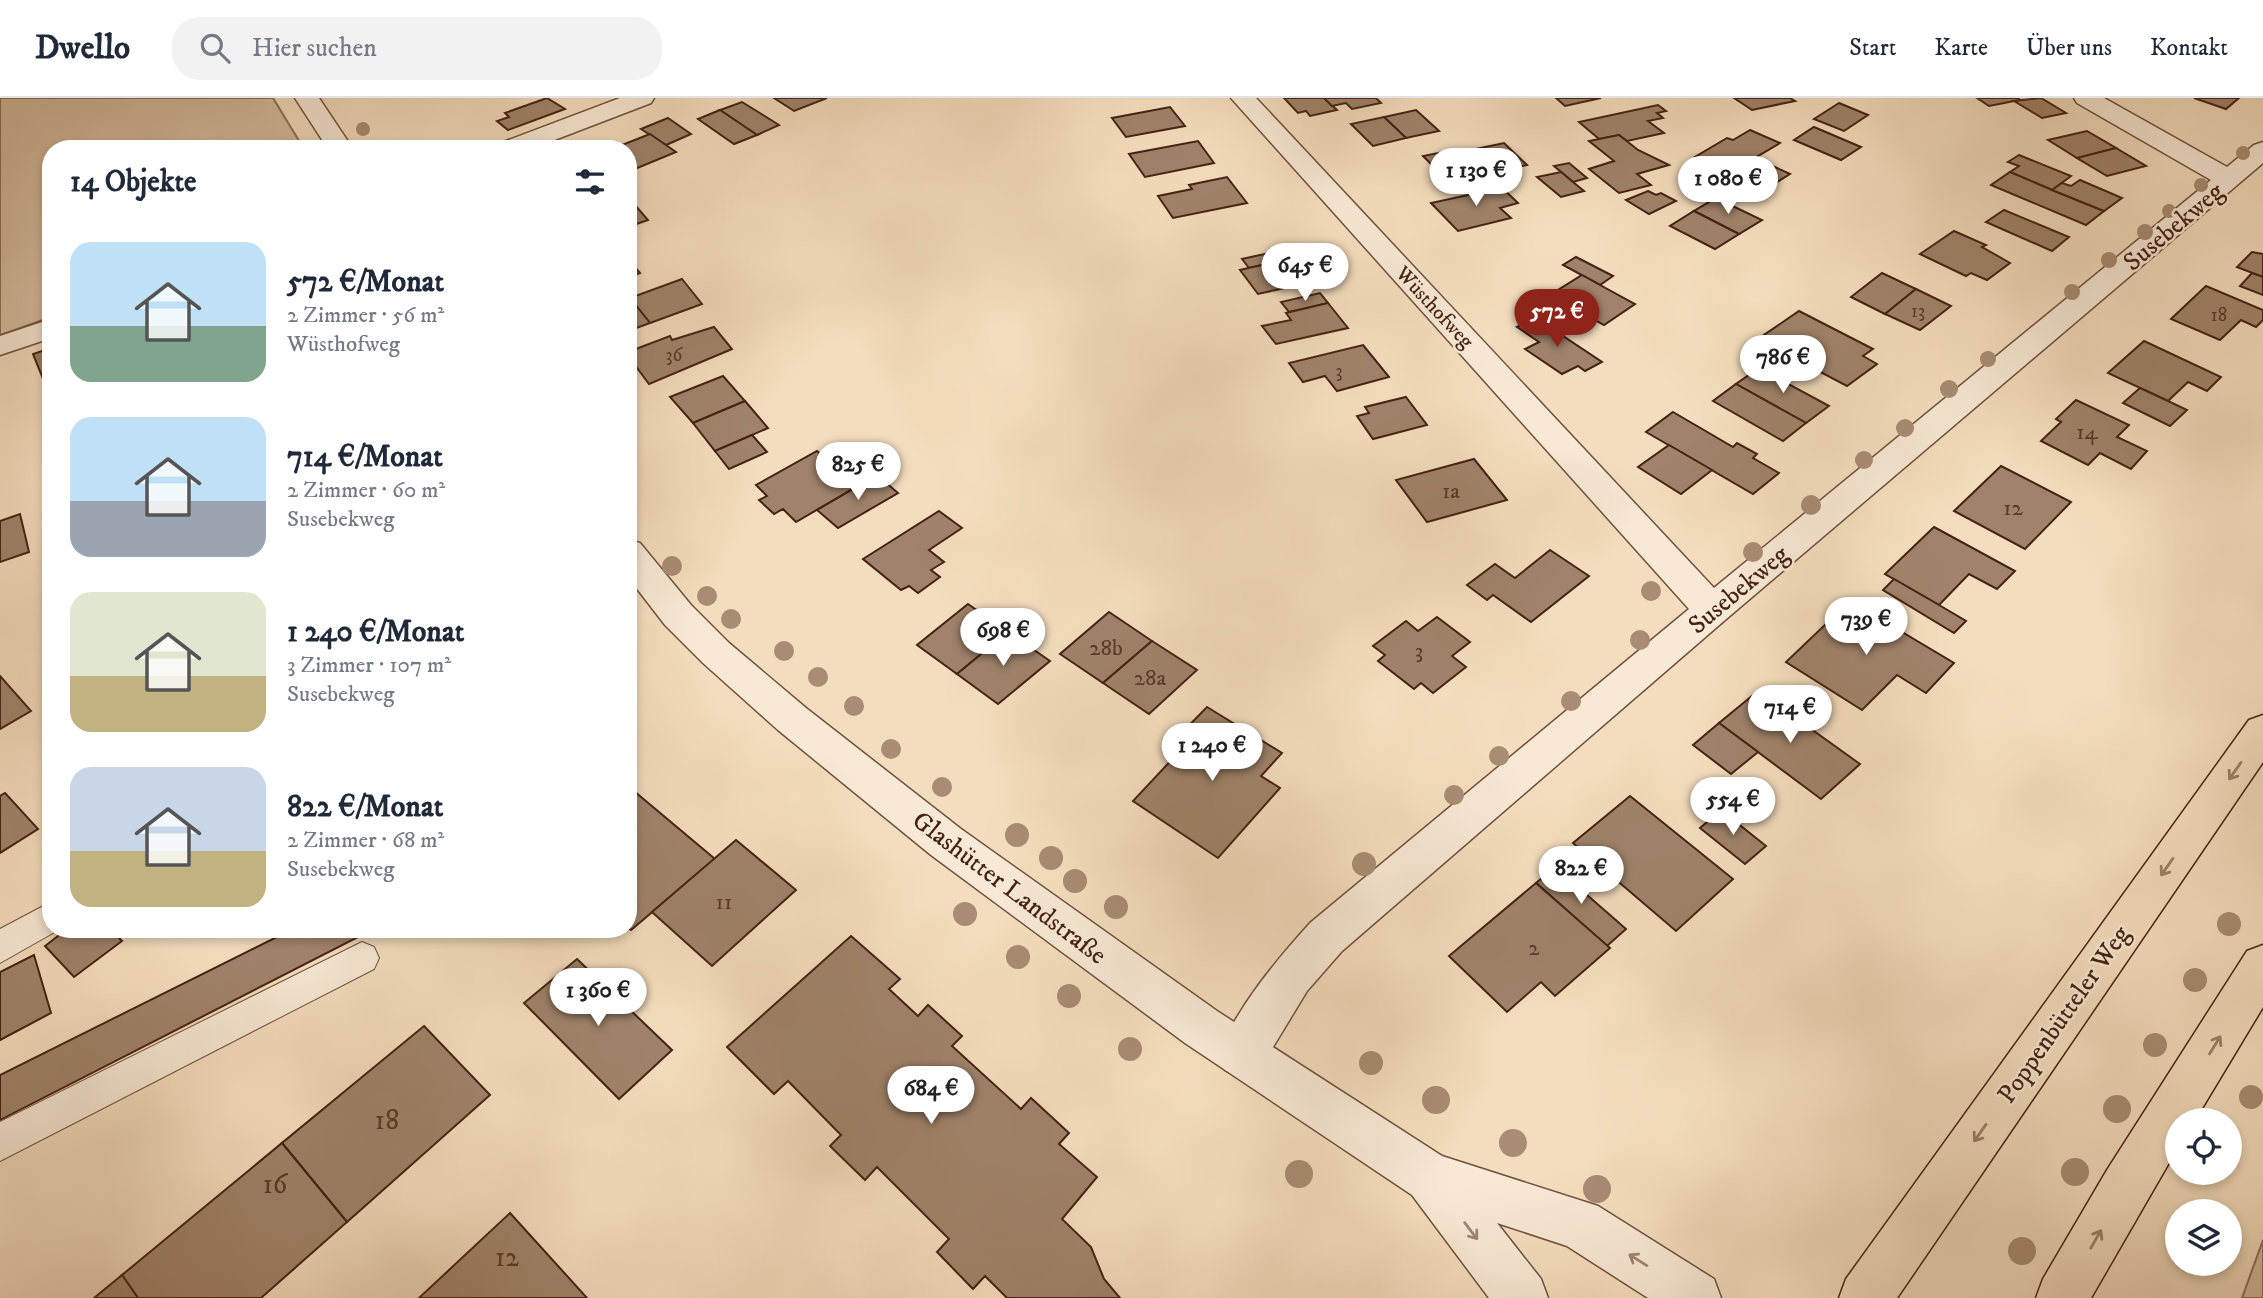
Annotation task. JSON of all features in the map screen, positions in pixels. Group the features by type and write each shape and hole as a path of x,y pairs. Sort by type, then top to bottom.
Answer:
{"main road":[{"name":"Poppenbütteler Weg","path":"1865,1298 2263,731"},
{"path":"2062,1298 2125,1188 2263,966"}],"street":[{"path":"307,98 335,140"},
{"path":"531,140 642,98"},
{"name":"Wüsthofweg","path":"1243,98 1712,610"},
{"path":"2086,98 2229,179"},
{"name":"Susebekweg","path":"1242,1054 1291,976 1326,937 1712,610 2263,150"},
{"path":"0,346 42,331"},
{"name":"Glashütter Landstraße","path":"637,563 678,615 716,653 793,719 946,842 1242,1054 1430,1177 1580,1224 1695,1298"},
{"name":"Glashütter Landstraße","path":"1430,1177 1522,1298"}],"lane":[{"path":"0,947 42,922"},
{"path":"0,1142 362,958"}],"shaded area":[{"path":"0,98 273,98 299,140 42,140 42,320 0,335"},
{"path":"2263,1240 2263,1298 2242,1298"}],"building":[{"path":"547,98 565,109 508,130 497,121 509,117 505,113"},
{"path":"774,98 827,98 794,111"},
{"path":"1284,98 1324,98 1337,110 1310,116 1306,111 1298,113"},
{"path":"1324,98 1376,98 1381,103 1352,109 1346,103 1332,106"},
{"path":"1556,98 1601,98 1565,106"},
{"path":"1734,98 1790,98 1795,101 1752,110"},
{"path":"1977,98 2018,98 2020,100 1989,106"},
{"path":"2041,98 2066,113 2042,118 2014,101"},
{"path":"2194,98 2239,98 2226,109"},
{"path":"742,102 779,125 757,135 720,110"},
{"path":"1839,103 1868,115 1844,131 1814,119"},
{"path":"1658,105 1666,111 1657,113 1663,118 1648,121 1664,133 1627,141 1619,135 1599,139 1579,122"},
{"path":"1170,107 1185,126 1126,137 1112,118"},
{"path":"720,110 757,135 734,144 698,119"},
{"path":"1416,110 1439,131 1406,138 1384,117"},
{"path":"1384,117 1406,138 1373,146 1351,124"},
{"path":"668,118 691,134 666,145 641,129"},
{"path":"1814,127 1861,147 1841,160 1794,140"},
{"path":"1750,130 1780,143 1755,158 1790,174 1766,189 1695,157 1727,138 1733,140"},
{"path":"2087,131 2116,148 2077,158 2048,140"},
{"path":"650,134 676,152 637,168 637,140 635,140"},
{"path":"1619,135 1638,150 1669,165 1637,174 1651,185 1619,193 1589,169 1614,161 1589,141"},
{"path":"1198,141 1214,163 1145,177 1129,154"},
{"path":"1504,143 1527,165 1479,175 1456,153"},
{"path":"2116,148 2146,166 2107,176 2077,158"},
{"path":"1453,150 1474,171 1444,177 1423,156"},
{"path":"2019,155 2071,176 2052,190 2010,172 2019,166 2008,162"},
{"path":"1569,163 1587,178 1573,182 1554,166"},
{"path":"1561,172 1584,191 1561,197 1537,177"},
{"path":"2010,172 2104,211 2086,225 1991,185"},
{"path":"1227,177 1247,203 1173,218 1158,196 1192,189 1189,185"},
{"path":"2080,180 2122,198 2104,211 2052,190 2062,183 2071,186"},
{"path":"1499,185 1518,203 1500,208 1511,218 1458,231 1431,203 1486,191 1484,188"},
{"path":"1648,191 1656,195 1661,193 1676,201 1649,214 1626,200"},
{"path":"1716,198 1762,220 1739,234 1694,211"},
{"path":"637,207 648,220 637,224"},
{"path":"2004,210 2069,237 2052,251 1986,222"},
{"path":"1694,211 1739,234 1715,249 1670,226"},
{"path":"1954,231 1986,245 1982,247 2010,263 1987,280 1971,273 1966,276 1920,254"},
{"path":"2252,252 2263,254 2263,277 2237,267"},
{"path":"1269,253 1276,262 1249,268 1242,259"},
{"path":"1576,257 1613,276 1600,285 1563,265"},
{"path":"1293,258 1312,282 1258,294 1240,270"},
{"path":"1882,273 1916,289 1885,314 1851,297"},
{"path":"2252,273 2263,277 2263,295 2240,286"},
{"path":"1582,275 1635,304 1604,325 1550,295"},
{"path":"682,279 702,304 650,323 637,307 637,295"},
{"path":"2206,286 2263,310 2263,320 2256,327 2241,320 2220,340 2171,319"},
{"path":"1916,289 1951,306 1920,330 1885,314"},
{"path":"1320,293 1328,303 1289,312 1281,302"},
{"path":"1328,303 1348,328 1276,344 1262,326 1291,320 1286,313"},
{"path":"637,307 650,323 637,328"},
{"path":"1799,311 1873,349 1863,356 1877,364 1847,386 1758,339"},
{"path":"1536,318 1602,362 1585,371 1578,366 1562,374 1525,349 1539,342 1517,327"},
{"path":"714,327 732,349 649,384 637,368 637,349 670,336 672,340"},
{"path":"2144,341 2221,377 2207,391 2188,382 2168,401 2108,373"},
{"path":"1363,345 1389,377 1337,391 1325,376 1303,382 1289,363"},
{"path":"42,351 42,376 33,354"},
{"path":"1759,368 1829,406 1806,423 1736,384"},
{"path":"723,376 745,401 693,423 670,397"},
{"path":"1736,384 1806,423 1783,441 1713,401"},
{"path":"2140,388 2187,410 2170,426 2123,403"},
{"path":"1406,397 1427,425 1373,439 1357,416 1369,413 1365,407"},
{"path":"2076,400 2129,425 2117,437 2147,451 2131,469 2100,453 2088,465 2041,441 2061,422 2056,419"},
{"path":"745,401 768,428 715,451 693,423"},
{"path":"1673,412 1733,447 1737,443 1757,454 1753,458 1779,473 1753,494 1646,432"},
{"path":"752,435 767,452 729,469 715,451"},
{"path":"1669,445 1712,470 1681,494 1638,467"},
{"path":"817,451 858,486 796,522 783,509 774,514 759,500 767,496 756,485"},
{"path":"1474,459 1507,500 1427,522 1396,480"},
{"path":"2001,466 2071,502 2025,549 1954,511"},
{"path":"877,475 898,493 838,528 817,510"},
{"path":"939,511 962,528 929,550 944,562 931,570 940,577 918,593 909,586 901,590 863,559"},
{"path":"20,514 29,552 0,562 0,521"},
{"path":"1934,527 2015,571 1997,589 1969,574 1939,605 1885,574"},
{"path":"1550,550 1589,576 1531,622 1493,595 1487,600 1467,585 1495,564 1515,578"},
{"path":"1894,579 1966,621 1954,633 1883,590"},
{"path":"1850,601 1954,663 1926,693 1897,675 1862,710 1786,662"},
{"path":"968,604 1008,632 957,674 917,645"},
{"path":"1109,612 1152,641 1103,683 1060,654"},
{"path":"1437,617 1470,642 1452,656 1466,667 1433,693 1421,683 1414,689 1378,661 1385,655 1373,646 1406,621 1418,631"},
{"path":"1008,632 1050,661 998,704 957,674"},
{"path":"1152,641 1197,670 1149,714 1103,683"},
{"path":"0,676 31,711 0,729"},
{"path":"1758,691 1860,764 1821,799 1719,723"},
{"path":"1207,707 1282,753 1261,776 1280,788 1218,858 1133,801 1178,753 1168,747"},
{"path":"1719,723 1758,752 1731,774 1693,745"},
{"path":"5,793 38,829 0,853 0,796"},
{"path":"637,794 715,859 637,925"},
{"path":"1630,796 1733,879 1676,931 1573,843"},
{"path":"1721,810 1766,846 1745,864 1700,828"},
{"path":"736,840 796,890 712,966 652,912"},
{"path":"1555,867 1626,929 1607,946 1536,883"},
{"path":"1536,883 1610,948 1555,996 1541,982 1507,1012 1449,956"},
{"path":"851,936 900,979 889,989 918,1016 928,1005 962,1036 952,1046 1021,1109 1031,1098 1069,1133 1059,1144 1097,1177 1062,1219 1091,1247 1104,1279 1120,1298 1007,1298 985,1276 973,1289 937,1252 949,1239 877,1167 865,1180 830,1146 841,1135 788,1081 774,1094 727,1047"},
{"path":"55,938 119,938 122,941 74,977 45,946"},
{"path":"275,938 356,938 0,1120 0,1075"},
{"path":"34,955 51,1013 0,1040 0,972"},
{"path":"577,959 672,1050 619,1099 524,1003"},
{"path":"424,1026 490,1095 347,1222 282,1143"},
{"path":"282,1143 347,1222 261,1298 138,1298 122,1275"},
{"path":"510,1213 587,1298 419,1298"},
{"path":"122,1275 138,1298 94,1298"}]}
